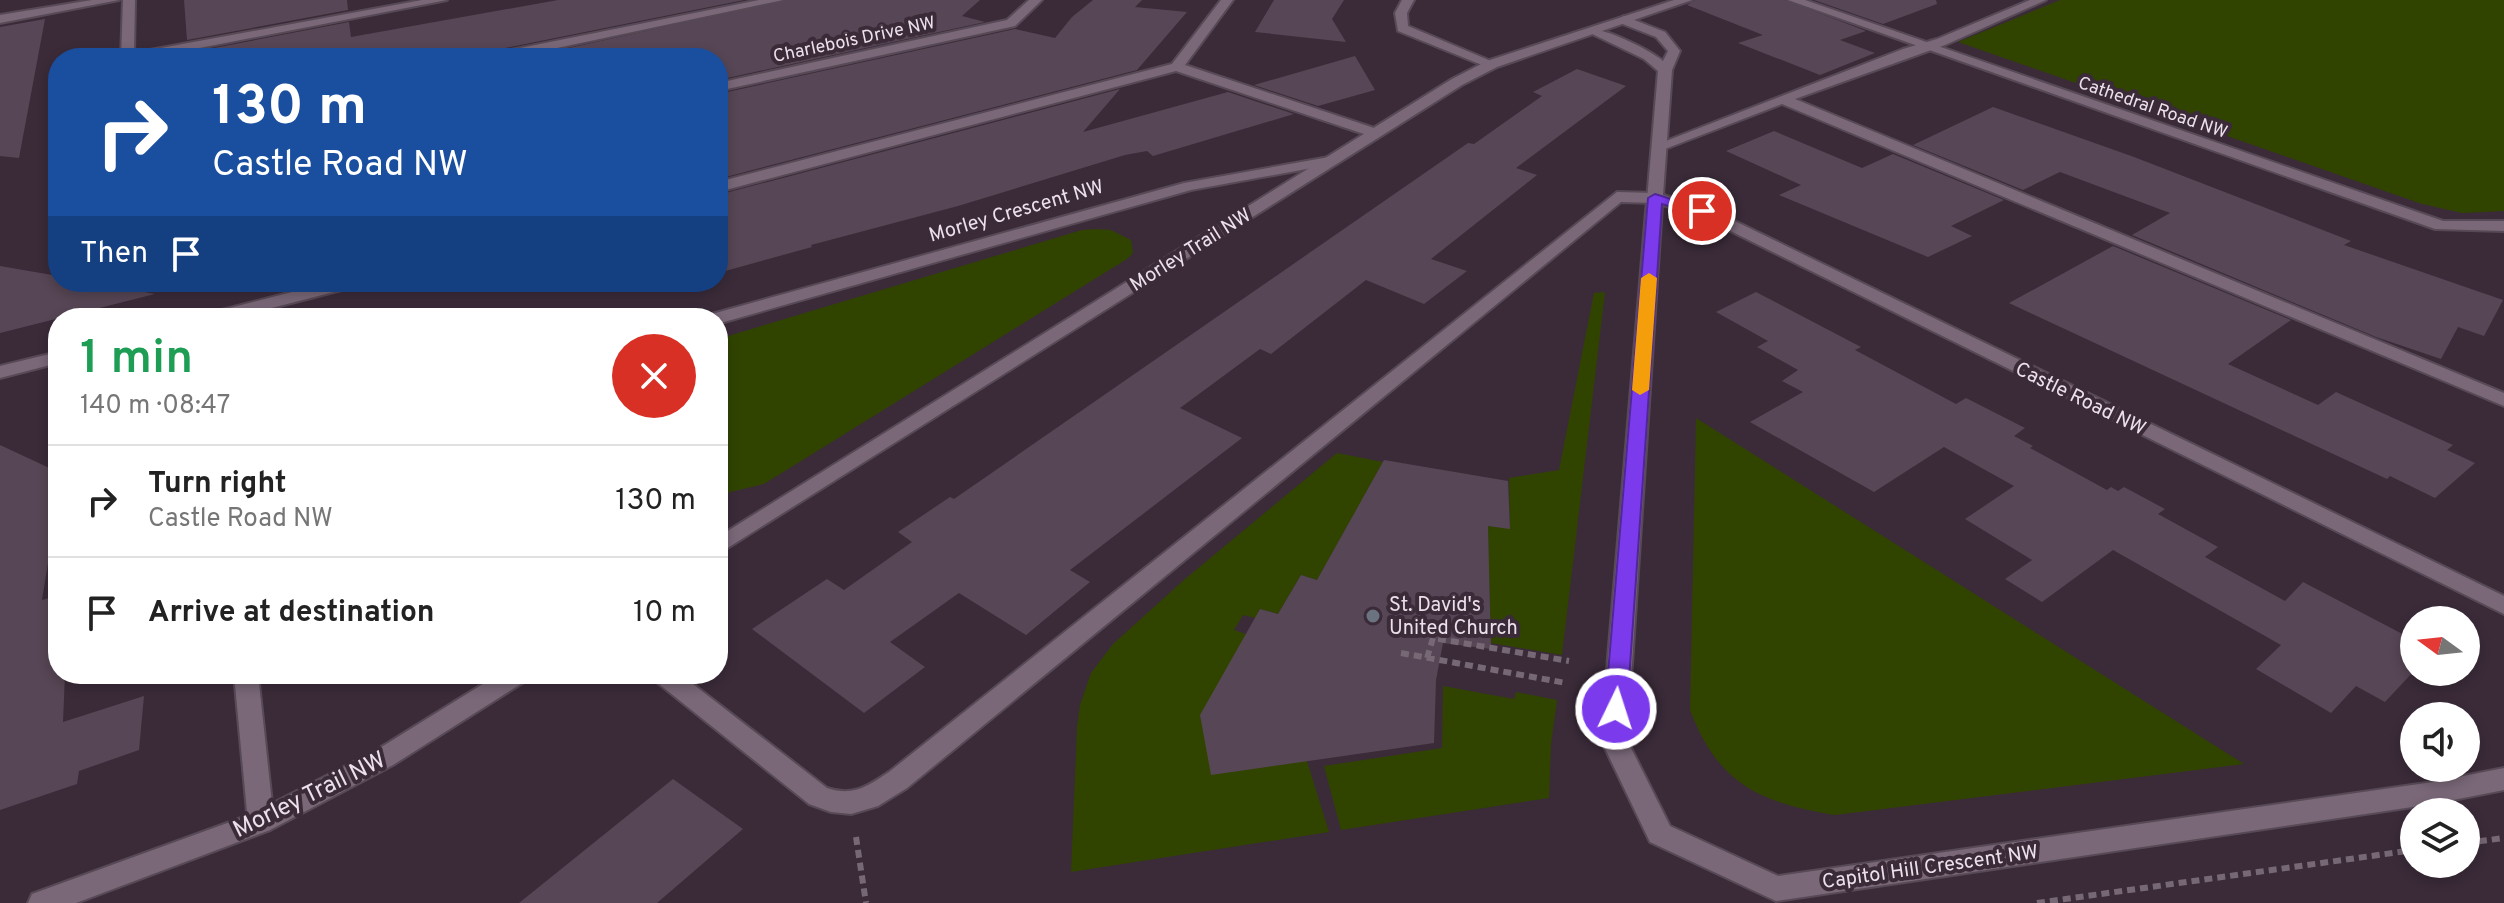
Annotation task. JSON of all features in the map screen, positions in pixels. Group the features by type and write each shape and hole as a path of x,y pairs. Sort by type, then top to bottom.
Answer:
{"street":[{"path":"0,19 113,0"},
{"path":"127,48 129,0"},
{"path":"181,48 441,0"},
{"path":"540,48 777,0"},
{"name":"Charlebois Drive NW","path":"728,85 1011,23 1036,0"},
{"path":"1177,67 1227,0"},
{"path":"1408,0 1401,13 1402,28 1492,64"},
{"name":"Cathedral Road NW","path":"1794,0 2441,226 2504,226"},
{"path":"1660,146 2040,0"},
{"name":"Morley Trail NW","path":"728,541 1457,82 1492,64 1682,1"},
{"name":"Capitol Hill Crescent NW","path":"1624,20 1660,33 1671,42 1674,51 1665,70 1614,740 1660,834 1776,889 2417,795 2504,779"},
{"path":"1592,31 1649,56 1665,70"},
{"path":"728,184 1177,67 1375,133"},
{"path":"1784,100 2504,400"},
{"name":"Morley Crescent NW","path":"728,315 1189,186 1329,161"},
{"name":"Castle Road NW","path":"852,805 867,801 898,780 1617,197 1655,198 1702,211 2504,606"},
{"path":"251,308 312,292"},
{"path":"0,372 48,360"},
{"path":"247,684 261,822"},
{"name":"Morley Trail NW","path":"42,903 261,822 384,758 502,684"},
{"path":"676,684 818,796 834,803 852,805"}],"path":[{"path":"1427,658 1433,638 1569,661"},
{"path":"1401,653 1566,683"},
{"path":"852,805 859,872 866,903"},
{"path":"2480,841 2504,838"},
{"path":"2037,903 2400,852"}],"green space":[{"path":"2060,0 2504,0 2504,211 2462,213 2422,204 1958,42"},
{"path":"1082,230 1111,230 1131,240 1133,253 764,484 728,493 728,336"},
{"path":"1605,292 1562,655 1491,643 1488,526 1510,528 1509,478 1559,470 1594,293"},
{"path":"1696,418 2244,764 1835,815 1785,804 1745,786 1728,773 1714,756 1690,710"},
{"path":"1337,453 1383,462 1317,580 1301,575 1278,614 1260,609 1256,618 1243,615 1234,630 1246,634 1307,761 1329,832 1071,872 1077,727 1080,705 1091,673 1113,644 1185,579"},
{"path":"1443,686 1514,699 1516,692 1557,700 1551,744 1549,798 1341,830 1324,766 1442,748"}],"building":[{"path":"184,0 347,0 348,10 187,40"},
{"path":"558,0 744,0 505,48 214,48 349,22 351,37"},
{"path":"786,0 980,0 962,16 985,22 728,78 728,48 569,48"},
{"path":"1093,0 1142,0 1135,7 1187,12 1137,70 728,176 728,92 1015,29 1055,38 1072,17"},
{"path":"1274,0 1344,0 1332,19 1346,42 1255,32"},
{"path":"1695,0 1785,0 1866,31 1840,40 1875,53 1820,75 1738,43 1763,35 1687,5"},
{"path":"1814,0 1936,0 1937,4 1883,24"},
{"path":"45,19 19,158 0,156 0,27"},
{"path":"1355,56 1375,90 1318,106 1254,85"},
{"path":"1577,69 1626,86 1516,168 1537,175 1431,259 1467,271 1424,304 1366,280 1271,354 1260,349 1180,408 1242,438 1070,570 1090,582 1026,635 959,593 890,642 925,667 864,713 752,629 827,579 844,590 912,542 898,532 950,497 954,499 1468,143 1474,144 1542,96 1533,92"},
{"path":"1120,89 1083,132 1228,92 1294,114 1153,156 1147,151 1125,155 958,206 728,270 728,192"},
{"path":"1993,107 2134,157 2351,241 2344,245 2503,300 2484,336 2458,327 2441,359 2376,337 2132,235 2170,213 2060,172 2023,190 1913,145"},
{"path":"1774,131 1862,168 1893,154 2004,200 1951,226 1972,236 1928,257 1779,195 1801,185 1726,151"},
{"path":"2113,246 2291,320 2228,364 2318,405 2336,392 2453,445 2447,450 2475,463 2435,498 2390,476 2387,479 2009,303"},
{"path":"0,266 48,274 48,292 155,294 99,308 48,308 48,321 0,333"},
{"path":"1756,292 1861,347 1855,350 1956,404 1966,398 2025,428 2014,436 2107,490 2111,487 2118,491 2124,487 2165,509 2158,514 2218,547 2205,557 2285,601 2303,582 2400,633 2400,686 2385,702 2356,686 2331,713 2256,669 2281,645 2113,550 2042,602 2005,579 2032,560 1965,519 2014,486 1944,447 1874,492 1750,422 1803,392 1782,381 1798,370 1757,347 1768,341 1716,312"},
{"path":"0,445 48,467 48,563 42,600 48,598 48,684 65,684 63,722 144,696 139,750 79,771 77,784 0,810"},
{"name":"St. David's United Church","path":"1384,460 1508,481 1510,529 1488,526 1491,649 1443,643 1436,680 1434,743 1211,775 1200,715 1260,609 1278,614 1301,575 1317,580"},
{"path":"673,779 743,829 657,903 519,903"}],"slow traffic":[{"path":"1640,390 1649,278"}],"place":[{"name":"St. David's United Church","path":"1373,616"}],"route":[{"path":"1616,709 1655,198 1702,211"}]}
